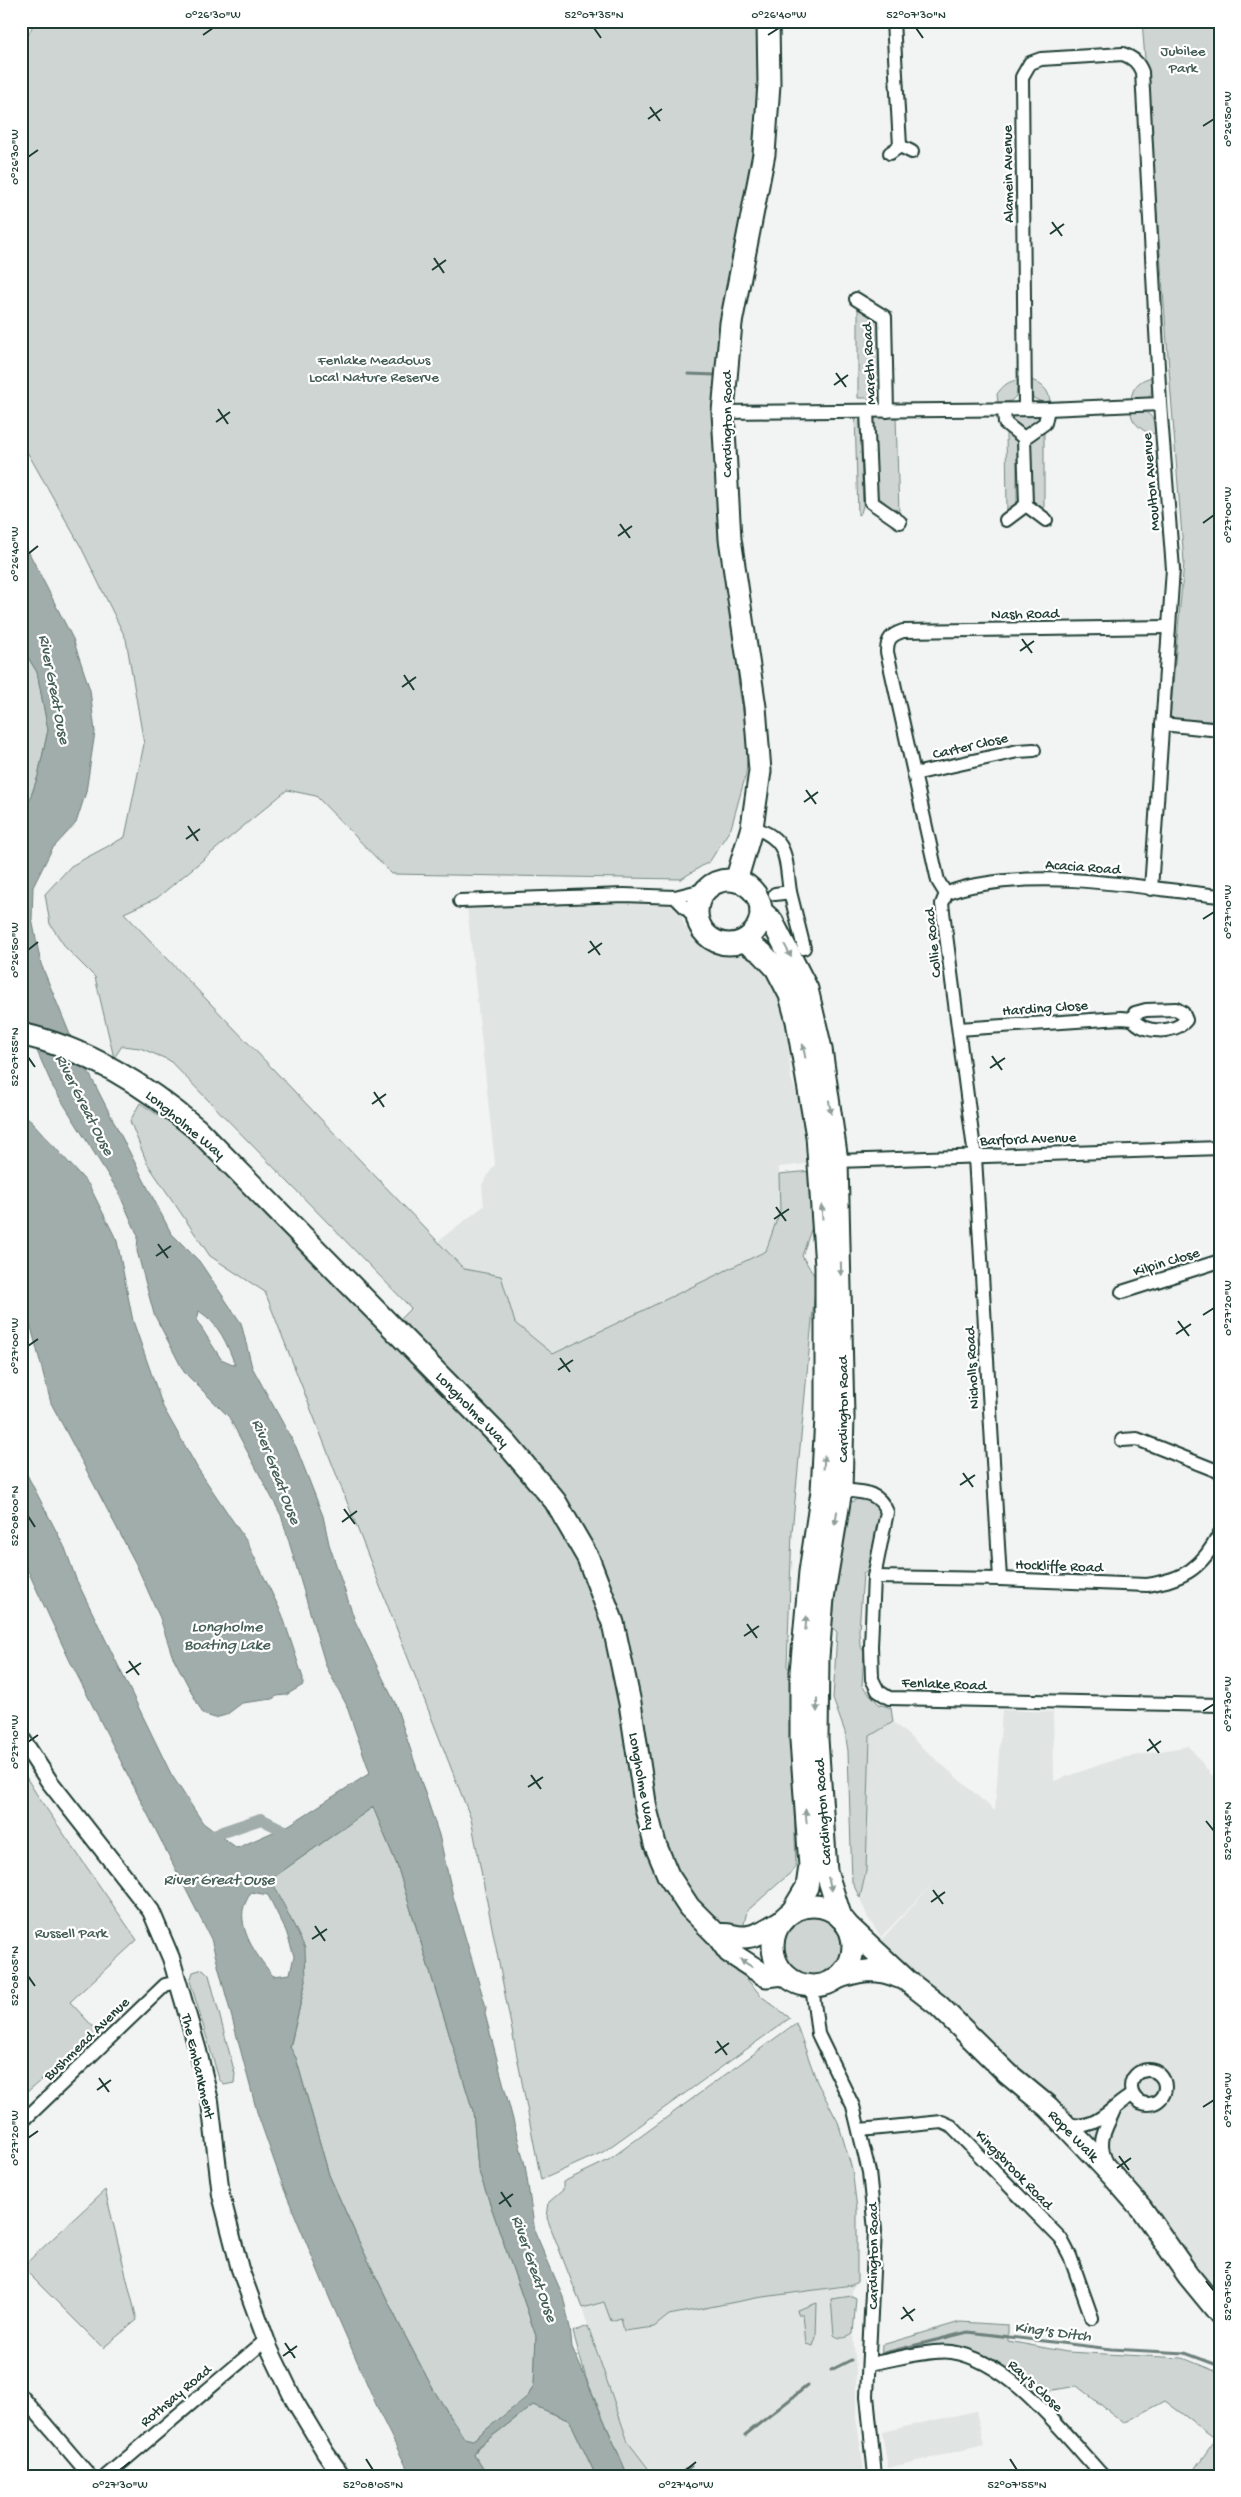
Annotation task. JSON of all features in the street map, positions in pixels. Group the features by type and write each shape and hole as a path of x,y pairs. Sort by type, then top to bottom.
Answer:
{"main road":[{"name":"Cardington Road","path":"736,881 752,827 760,771 759,743 730,539 723,412 731,323 764,154 769,84 768,21"},
{"name":"Cardington Road","path":"710,887 746,848"},
{"path":"723,881 736,881 748,886 758,897 761,911 760,923 744,941 722,944 706,934 698,920 698,903 710,887 723,881"},
{"name":"Cardington Road","path":"761,911 772,921 807,989 821,1049 837,1161 843,1416 841,1490 823,1598 818,1657 817,1739 826,1871 844,1921"},
{"name":"Cardington Road","path":"744,941 762,953 776,968 790,995 797,1020 817,1136 826,1266 826,1418 822,1491 810,1572 801,1672 801,1740 810,1866 807,1888 787,1916"},
{"name":"Longholme Way","path":"21,1034 53,1043 92,1059 151,1093 215,1146 456,1390 523,1462 568,1521 595,1572 613,1623 630,1703 646,1809 661,1860 681,1898 696,1917 717,1935 729,1952 766,1976 784,1974"},
{"path":"717,1935 728,1933 741,1937 750,1936 767,1930 787,1916 813,1906 833,1912 844,1921 852,1936 853,1948 847,1966 836,1979 824,1985 812,1986 800,1984 784,1974 776,1961 773,1951 775,1934 787,1916"},
{"name":"Rope Walk","path":"844,1921 1061,2121 1114,2176 1141,2208 1188,2275 1220,2314"},
{"name":"Rope Walk","path":"836,1979 855,1972 873,1970 906,1980"},
{"name":"Rope Walk","path":"1008,2074 1043,2124 1188,2275"}],"street":[{"path":"893,21 895,150 912,152"},
{"name":"Alamein Avenue","path":"1025,408 1022,77 1030,63 1041,59 1123,54 1132,57 1142,72"},
{"name":"Moulton Avenue","path":"1142,72 1160,404 1173,569 1167,627 1151,889"},
{"name":"Mareth Road","path":"856,299 885,317 887,411"},
{"name":"Mareth Road","path":"723,412 1004,410 1160,404"},
{"path":"1024,438 1045,423 1048,409"},
{"path":"1004,410 1005,423 1024,438"},
{"name":"Mareth Road","path":"867,411 871,502 900,522"},
{"path":"1024,438 1026,505"},
{"path":"1026,505 1046,520"},
{"path":"1006,520 1026,505"},
{"name":"Nash Road","path":"887,643 893,634 904,631 1167,627"},
{"name":"Collie Road","path":"887,643 887,652 938,881 946,894 942,904 960,1029 975,1156"},
{"path":"1162,724 1220,730"},
{"name":"Carter Close","path":"914,774 1018,751 1034,750"},
{"path":"752,827 769,833 779,842 786,864 790,892 804,948"},
{"name":"Acacia Road","path":"946,894 956,889 1000,881 1033,879 1220,896"},
{"path":"460,901 624,895 675,897 710,887"},
{"path":"775,894 790,892"},
{"path":"675,897 698,920"},
{"name":"Harding Close","path":"960,1029 1121,1018 1133,1019"},
{"name":"Barford Avenue","path":"837,1161 1220,1148"},
{"name":"Nicholls Road","path":"975,1156 1000,1579"},
{"name":"Kilpin Close","path":"1122,1292 1220,1261"},
{"path":"1122,1440 1137,1439 1220,1472"},
{"name":"Fenlake Road","path":"841,1490 867,1492 876,1496 883,1502 887,1512 874,1577 872,1679 878,1691 889,1698 1220,1705"},
{"name":"Hockliffe Road","path":"874,1577 1000,1579 1147,1585 1170,1581 1192,1571 1205,1559 1220,1533"},
{"name":"The Embankment","path":"21,1738 49,1781 150,1911 171,1958 210,2101 221,2195 240,2269 266,2340 294,2400 325,2452 342,2476"},
{"name":"Bushmead Avenue","path":"21,2123 166,1985 177,1982"},
{"name":"Cardington Road","path":"812,1986 816,2026 821,2042 853,2106 869,2172 875,2230 868,2396 875,2476"},
{"path":"1061,2121 1084,2126 1095,2122 1114,2110 1132,2095"},
{"path":"1114,2110 1101,2146 1114,2176"},
{"name":"Kingsbrook Road","path":"860,2130 942,2122 951,2126 1061,2240 1070,2256 1092,2318"},
{"name":"Rothsay Road","path":"106,2476 266,2340"},
{"name":"Ray's Close","path":"869,2364 951,2352 978,2358 1010,2378 1103,2476"},
{"path":"21,2395 90,2476"}],"shaded area":[{"path":"666,902 681,914 685,927 725,954 747,953 756,957 773,980 785,1011 791,1078 802,1110 806,1164 779,1167 780,1210 767,1251 553,1354 515,1323 501,1276 464,1269 438,1241 484,1206 482,1185 495,1164 467,907"},
{"path":"1002,1710 1053,1712 1054,1781 1117,1759 1189,1746 1211,1775 1220,1776 1220,2305 1115,2166 1105,2147 1076,2122 1068,2119 939,1992 891,1956 882,1939 938,1878 881,1937 868,1918 860,1898 866,1871 870,1736 893,1722 995,1811"},
{"path":"796,2023 817,2082 838,2122 852,2169 857,2209 857,2282 852,2289 852,2296 856,2298 853,2334 856,2372 856,2418 865,2476 654,2476 628,2442 582,2308 547,2218 549,2202 563,2190 563,2182 607,2161"},
{"path":"976,2411 984,2445 888,2468 882,2432"}],"green space":[{"name":"Fenlake Meadows Local Nature Reserve","path":"35,21 761,21 763,43 755,157 722,343 738,679 748,745 746,774 731,828 710,861 681,879 392,874 316,796 287,790 157,898 124,913 464,1269 501,1276 515,1323 553,1354 766,1251 780,1210 779,1174 812,1171 813,1224 802,1256 816,1278 792,1532 787,1666 790,1670 796,1868 747,1911 743,1928 729,1926 716,1920 705,1911 685,1885 664,1845 607,1579 399,1320 411,1308 169,1060 140,1048 122,1046 114,1058 95,977 66,948 50,924 45,894 71,866 125,837 144,744 126,639 81,547 21,441 21,49"},
{"name":"Jubilee Park","path":"1142,21 1220,21 1220,722 1170,718 1184,562"},
{"path":"858,307 879,319 880,398 858,398"},
{"path":"1153,377 1151,395 1144,400 1131,400 1133,391 1138,384"},
{"path":"1029,379 1043,387 1048,393 1050,401 1042,402 1033,398"},
{"path":"1018,380 1016,396 1011,401 998,403 997,394 1001,389 1009,383"},
{"path":"1131,410 1142,411 1150,415 1154,422 1156,433 1150,434 1137,425 1132,418"},
{"path":"1037,414 1040,419 1038,422 1024,429 1017,428 1008,417 1010,415"},
{"path":"855,415 860,418 863,506 861,513 858,515"},
{"path":"896,416 899,514 875,494 872,423 876,417"},
{"path":"1006,428 1017,440 1017,503 1007,513"},
{"path":"1044,430 1044,512 1033,504 1029,497 1029,441"},
{"path":"21,646 37,672 48,730 38,776 21,825"},
{"path":"140,1103 184,1132 235,1177 378,1321 548,1502 594,1587 673,1901 706,1941 737,1964 737,1967 761,1996 790,2018 603,2152 541,2180 471,1819 265,1292 210,1256 147,1163 130,1121"},
{"path":"862,1497 876,1504 880,1511 880,1516 868,1571 863,1574 859,1631 860,1645 864,1652 862,1686 879,1704 891,1708 893,1722 870,1736 866,1871 860,1898 852,1882 848,1751 845,1732 833,1699 837,1632 832,1627 842,1533 849,1503"},
{"name":"Russell Park","path":"21,1769 137,1940 70,2002 98,2032 21,2097"},
{"path":"373,1807 397,1865 473,2111 478,2169 536,2336 534,2385 528,2397 472,2441 464,2438 433,2389 361,2246 329,2175 296,2058 290,2048 306,1980 271,1879"},
{"path":"813,1916 825,1918 835,1925 842,1935 844,1947 842,1959 835,1969 825,1976 813,1978 801,1976 791,1969 784,1959 782,1947 784,1935 791,1925 801,1918"},
{"path":"203,1969 209,1975 235,2074 234,2083 224,2085 219,2079 190,1981 193,1972"},
{"path":"796,2023 817,2082 838,2122 852,2169 857,2209 857,2282 852,2285 756,2298 669,2315 654,2327 624,2331 621,2318 611,2321 604,2302 582,2308 547,2218 549,2202 563,2190 563,2182 607,2161"},
{"path":"105,2190 137,2320 103,2348 22,2267"},
{"path":"852,2296 856,2298 853,2334 839,2338 834,2335 831,2299"},
{"path":"817,2303 816,2337 813,2346 806,2344 803,2314 798,2314 797,2310"},
{"path":"960,2322 1008,2325 1008,2341 1067,2352 1183,2358 1220,2373 1220,2476 1205,2476 1195,2468 1216,2439 1165,2401 1124,2423 1077,2386 1036,2393 1011,2373 980,2355 881,2361 882,2345"},
{"path":"588,2326 628,2442 654,2476 628,2476 586,2378 573,2332"},
{"path":"533,2405 570,2421 596,2476 488,2476 474,2455 478,2447"}],"water":[{"name":"River Great Ouse","path":"21,537 73,639 90,690 95,732 86,792 76,823 52,849 33,887 32,919 41,964 73,1042 171,1233 199,1261 241,1323 252,1367 296,1447 323,1516 329,1544 355,1621 395,1703 439,1835 453,1896 486,2007 485,2014 525,2165 535,2232 563,2296 572,2347 628,2476 596,2476 570,2421 533,2405 478,2447 474,2455 488,2476 411,2476 382,2418 284,2189 257,2112 211,1939 69,1659 21,1556 21,1463 65,1548 76,1579 171,1774 203,1823 237,1848 289,1825 370,1773 346,1704 326,1666 281,1515 229,1417 184,1372 154,1314 137,1251 138,1236 118,1191 53,1087 21,1015 21,825 38,776 48,730 37,672 21,646","holes":["199,1311 212,1322 222,1335 235,1365 221,1359 197,1321","373,1807 397,1865 473,2111 478,2169 536,2336 534,2385 528,2396 473,2440 464,2438 433,2389 361,2246 329,2175 296,2058 290,2047 306,1980 305,1948 271,1879","251,1892 268,1895 286,1931 294,1956 290,1974 273,1976 262,1962 247,1937 244,1928 243,1910"]},
{"name":"Longholme Boating Lake","path":"21,1113 33,1123 89,1185 117,1241 133,1321 163,1407 198,1469 247,1542 282,1614 303,1678 303,1685 286,1695 242,1703 226,1715 215,1718 203,1714 172,1655 160,1618 136,1564 51,1403 31,1327 21,1308"}],"waterway":[{"path":"688,374 716,375"},
{"path":"202,1839 261,1819 295,1836"},
{"name":"King's Ditch","path":"884,2353 968,2332 1111,2349 1185,2353 1220,2366"},
{"name":"King's Ditch","path":"831,2370 851,2360"},
{"name":"King's Ditch","path":"745,2435 807,2386"},
{"name":"King's Ditch","path":"677,2476 691,2466"}]}
